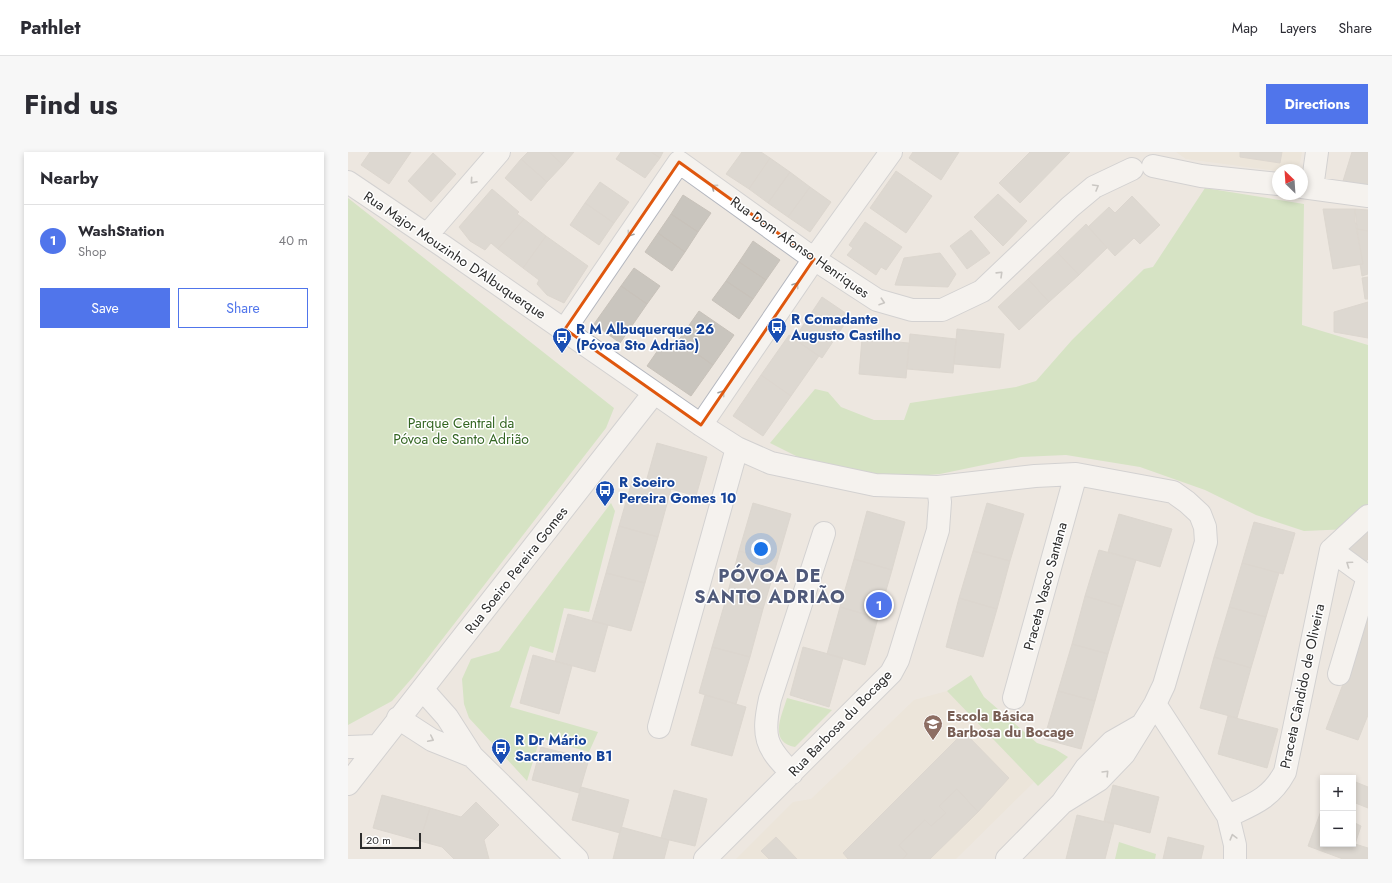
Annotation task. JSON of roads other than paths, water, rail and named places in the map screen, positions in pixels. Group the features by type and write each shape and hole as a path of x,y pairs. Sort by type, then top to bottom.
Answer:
{"street":[{"path":"427,235 499,152"},
{"path":"701,425 814,259 891,152"},
{"path":"1308,184 1317,152"},
{"path":"1132,161 1141,174 1151,170 1152,159 1201,176 1272,183"},
{"name":"Rua Dom Afonso Henriques","path":"565,329 679,162 814,259 877,300 912,310 942,310 982,291 1070,207 1094,187 1132,161"},
{"name":"Rua Major Mouzinho D'Albuquerque","path":"348,182 565,329 701,425 737,448 771,463 875,485 938,487 1035,476 1076,474 1173,492 1200,514 1205,527 1206,542 1173,658 1155,704"},
{"path":"1308,188 1368,196"},
{"name":"Rua Soeiro Pereira Gomes","path":"348,784 398,718 423,690 654,393"},
{"path":"659,727 737,448"},
{"name":"Praceta Vasco Santana","path":"1014,698 1076,474"},
{"name":"Rua Barbosa du Bocage","path":"705,859 891,673 898,660 938,530 940,502 938,487"},
{"path":"1339,674 1368,577 1331,550 1368,516"},
{"path":"792,773 775,757 766,737 766,720 770,699 824,533"},
{"name":"Praceta Cândido de Oliveira","path":"1228,816 1255,804 1277,787 1285,772 1331,550"},
{"path":"423,690 448,717 472,756 577,859"},
{"path":"1007,859 1062,803 1099,780 1124,754 1155,704 1228,816 1236,845 1235,859"},
{"path":"398,718 432,740 472,756"},
{"path":"348,747 377,746"}],"place":[{"name":"R Comadante Augusto Castilho","path":"777,344"},
{"name":"R M Albuquerque 26 (Póvoa Sto Adrião)","path":"562,354"},
{"name":"R Soeiro Pereira Gomes 10","path":"605,507"},
{"name":"WashStation","path":"879,605"},
{"name":"Escola Básica Barbosa du Bocage","path":"933,741"},
{"name":"R Dr Mário Sacramento B1","path":"501,765"}],"district":[{"name":"PÓVOA DE SANTO ADRIÃO","path":"770,586"}],"park label":[{"name":"Parque Central da Póvoa de Santo Adrião","path":"461,432"}]}
